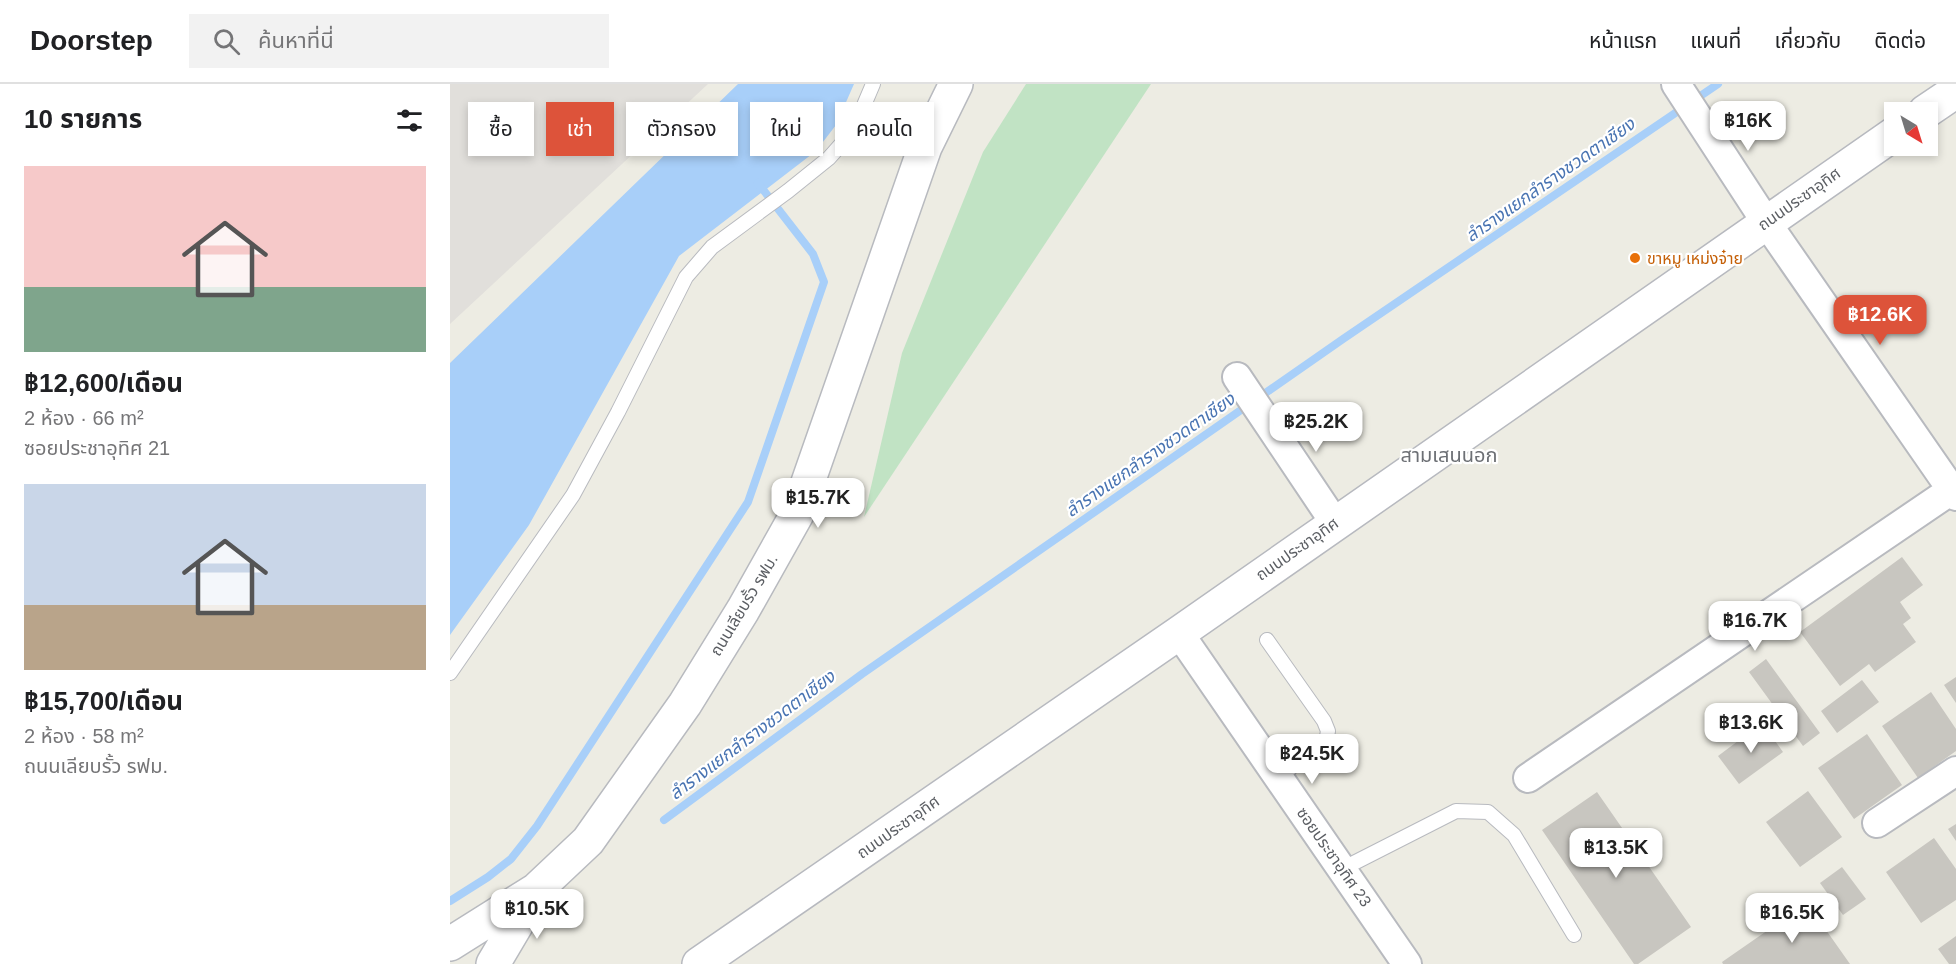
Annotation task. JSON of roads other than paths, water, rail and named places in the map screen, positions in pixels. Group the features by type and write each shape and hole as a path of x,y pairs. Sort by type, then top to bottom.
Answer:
{"main road":[{"name":"ถนนเลียบรั้ว รฟม.","path":"450,944 536,890 588,841 685,704 742,610 797,514 925,147 956,84"},
{"path":"1938,103 1956,91"},
{"name":"ถนนประชาอุทิศ","path":"699,964 1179,633 1884,141"},
{"path":"493,964 536,890"}],"street":[{"path":"1528,778 1955,491 1766,222 1685,97"},
{"path":"1247,394 1335,523"},
{"name":"ซอยประชาอุทิศ 23","path":"1179,633 1407,964"},
{"path":"1877,823 1956,771"}],"lane":[{"path":"450,674 573,495 686,277 711,247 829,158 845,140 859,117 873,84"},
{"path":"1267,640 1324,721 1328,731 1326,742 1278,777"},
{"path":"1342,869 1456,811 1488,812 1514,836 1574,935"}],"water":[{"path":"738,84 854,84 846,102 835,102 835,126 823,142 823,102 750,102 750,156 809,156 679,256 529,525 450,635 450,363 664,156 738,156 738,102 719,102"}],"waterway":[{"name":"ลำรางแยกลำรางชวดตาเชียง","path":"664,820 862,674 1343,339 1718,84"},
{"path":"450,901 511,859 537,826 748,502 824,282 813,254 758,183"}],"place":[{"name":"ขาหมู เหม่งจ๋าย","path":"1635,258"}],"district":[{"name":"สามเสนนอก","path":"1449,455"}]}
